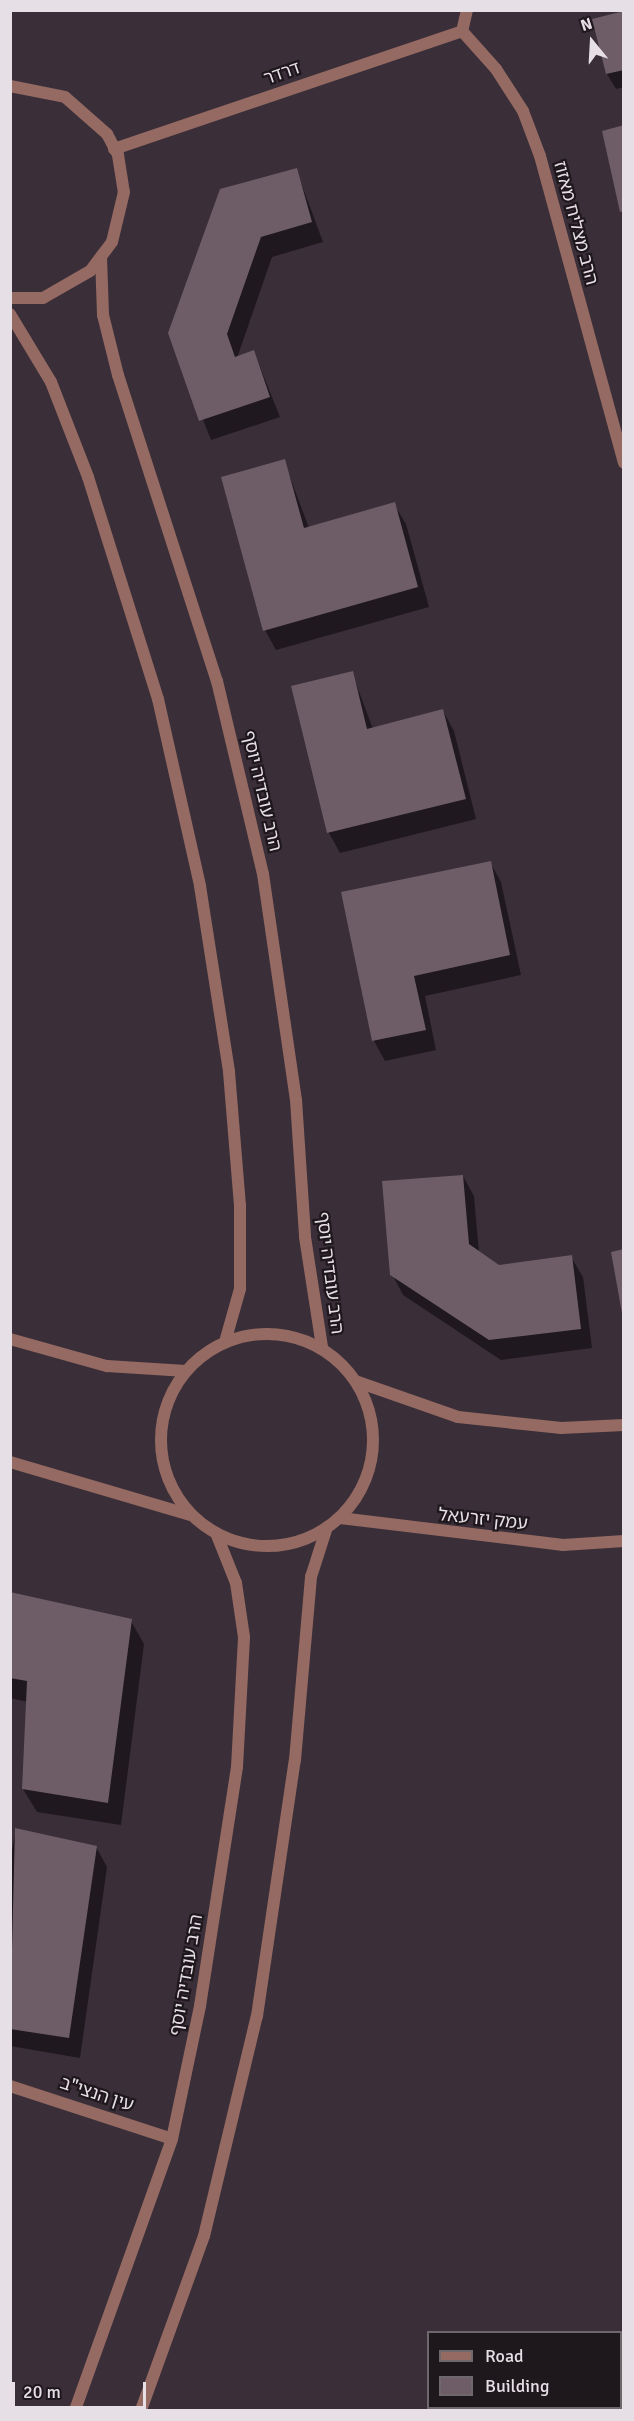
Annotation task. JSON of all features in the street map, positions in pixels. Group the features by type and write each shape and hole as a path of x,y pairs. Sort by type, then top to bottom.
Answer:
{"street":[{"path":"462,31 467,10"},
{"name":"דרדר","path":"114,149 462,31"},
{"name":"הרב מצליח מאזוז","path":"462,31 496,69 524,111 624,463"},
{"path":"10,298 43,298 90,271 112,242 124,192 114,149 107,134 65,97 12,84"},
{"name":"הרב עובדיה יוסף","path":"101,257 103,315 118,375 217,681 262,874 296,1100 306,1249 322,1347"},
{"path":"10,314 51,382 88,477 158,699 200,886 229,1072 240,1205 240,1289 225,1342"},
{"path":"10,1462 190,1515 216,1533 264,1548 297,1543 326,1530 340,1518 362,1491 374,1452 371,1412 358,1382 322,1347 279,1334 225,1342 186,1371 170,1394 160,1438 167,1480 190,1515"},
{"path":"10,1339 107,1366 186,1371"},
{"path":"358,1382 458,1417 561,1428 624,1425"},
{"name":"עמק יזרעאל","path":"340,1518 563,1545 624,1542"},
{"path":"141,2410 204,2236 257,2016 295,1760 311,1577 326,1530"},
{"name":"הרב עובדיה יוסף","path":"75,2410 172,2139 200,2006 237,1767 244,1637 236,1582 216,1533"},
{"name":"עין הנצי\"ב","path":"10,2086 172,2139"}],"building":[{"path":"624,11 624,70 606,74 592,19"},
{"path":"624,125 624,211 620,212 602,131"},
{"path":"297,168 312,222 261,237 227,334 235,357 254,350 270,397 199,421 168,333 220,189"},
{"path":"285,459 304,528 395,502 418,587 263,631 221,477"},
{"path":"353,671 367,729 443,709 466,799 327,833 291,686"},
{"path":"491,861 510,955 414,976 426,1030 372,1041 341,892"},
{"path":"463,1175 469,1244 499,1265 572,1255 581,1329 489,1340 390,1275 382,1181"},
{"path":"624,1249 624,1313 622,1313 611,1252"},
{"path":"10,1592 132,1619 108,1803 22,1789 27,1681 10,1678"},
{"path":"15,1828 97,1846 69,2038 10,2029"}]}
